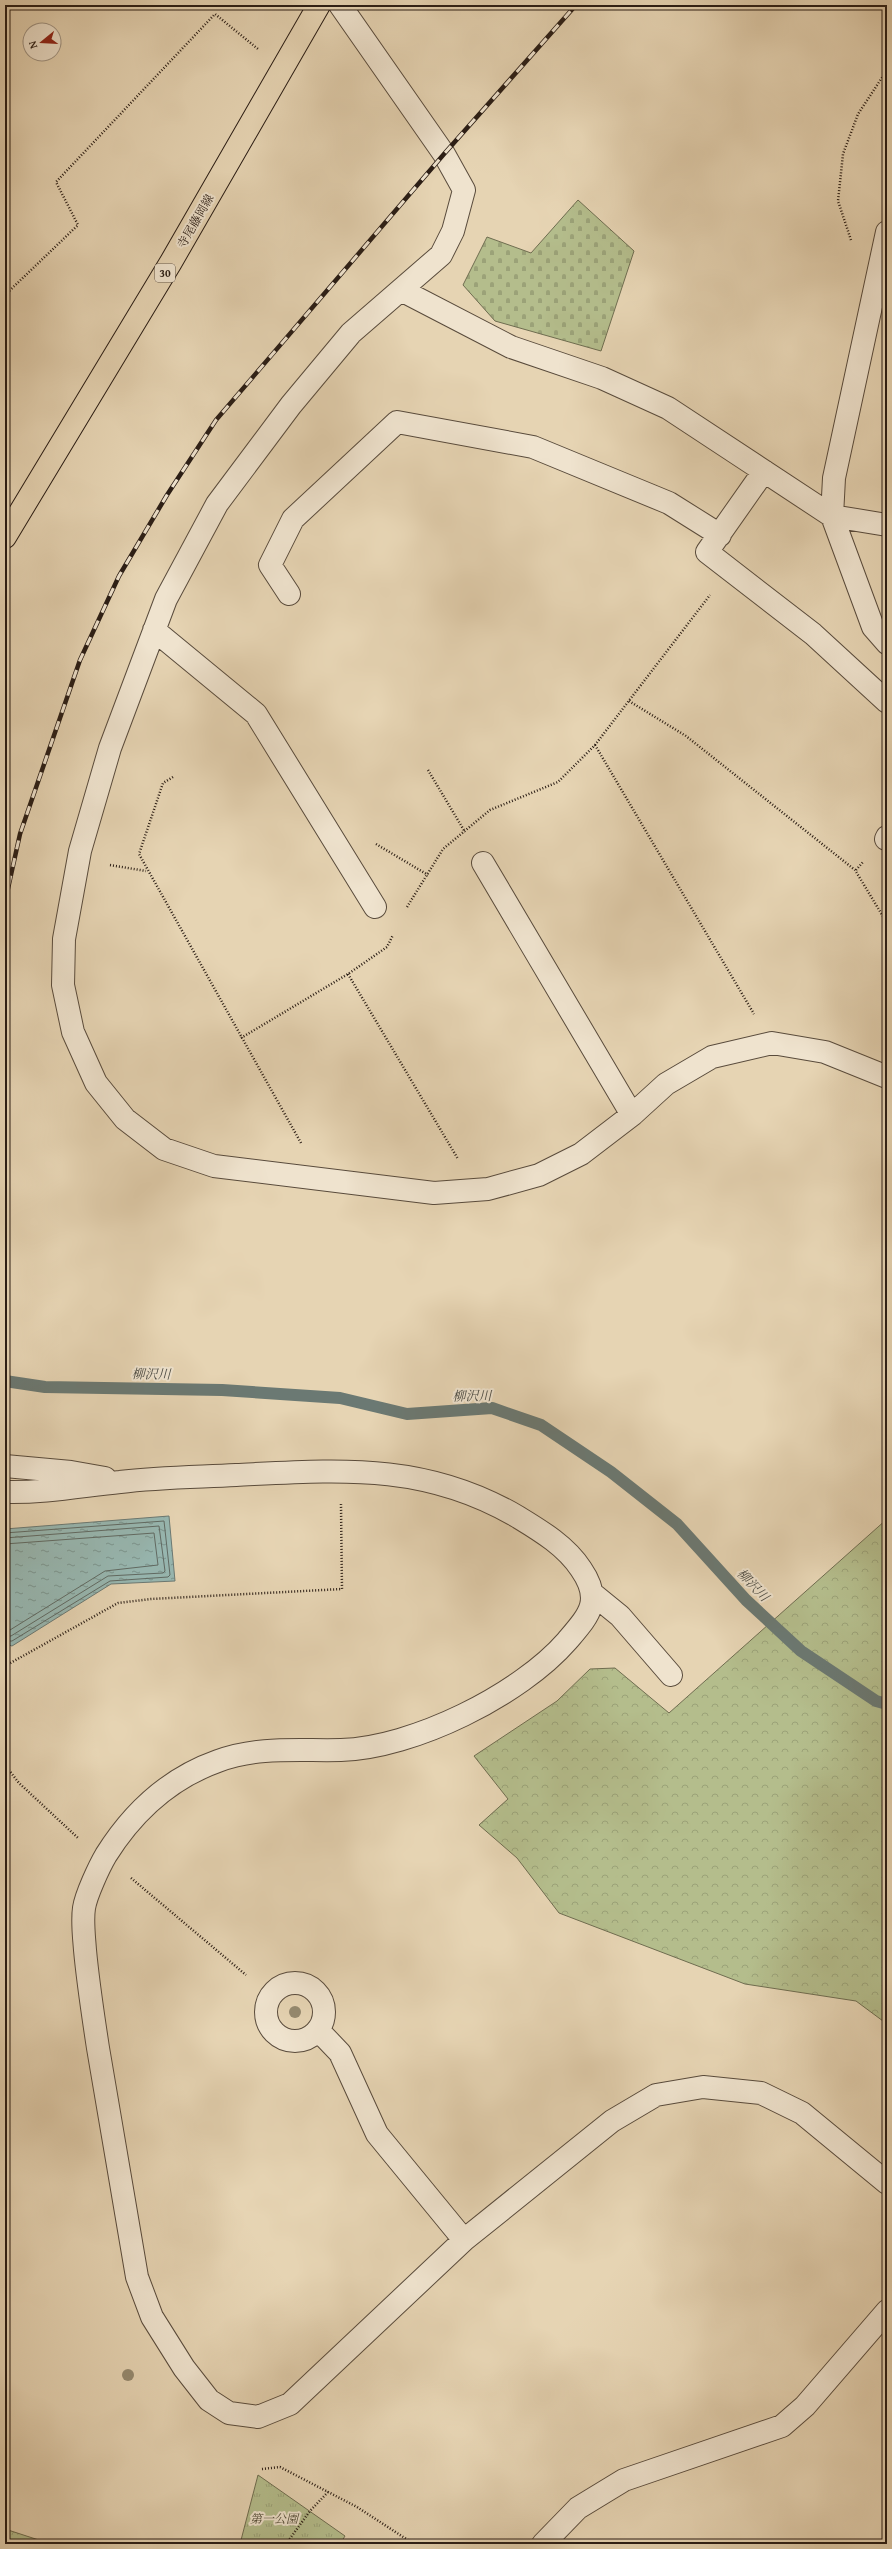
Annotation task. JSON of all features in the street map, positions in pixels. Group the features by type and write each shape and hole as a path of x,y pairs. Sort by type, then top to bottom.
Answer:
{"main road":[{"name":"寺尾藤岡線","path":"5,537 171,262 319,5"}],"street":[{"path":"340,5 444,154 464,190 453,232 441,255 351,333 291,405 218,504 166,599 110,748 80,851 64,939 63,985 73,1032 96,1083 125,1119 164,1149 214,1166 434,1193 488,1189 539,1175 581,1154 632,1115 666,1084 712,1057 772,1043 825,1052 887,1077"},
{"path":"887,232 834,478 832,516 872,627 887,643"},
{"path":"401,290 511,347 602,378 668,408 832,516 887,525"},
{"path":"289,594 270,565 293,519 397,422 533,447 669,503 720,535"},
{"path":"764,471 707,552 813,634 887,702"},
{"path":"154,630 256,714 375,907"},
{"path":"483,863 632,1115"},
{"path":"5,1466 71,1472 124,1481"},
{"path":"5,1492 39,1493 124,1481 339,1470 421,1478 462,1491 495,1505 536,1528 562,1546 580,1566 593,1594 620,1616 671,1675"},
{"path":"593,1594 592,1605 587,1618 554,1656 495,1698 454,1719 419,1734 378,1744 345,1750 257,1751 222,1759 189,1773 154,1797 135,1816 104,1857 84,1906 88,1986 137,2277 152,2317 184,2368 209,2400 230,2413 258,2417 290,2404 464,2240 612,2122 656,2095 703,2087 761,2093 802,2113 887,2183"},
{"path":"318,2030 340,2053 377,2134 464,2240"},
{"path":"543,2544 578,2508 624,2480 782,2426 805,2406 887,2311"}],"path":[{"path":"5,295 78,225 56,182 215,14 282,68"},
{"path":"853,244 838,201 843,154 858,114 887,70"},
{"path":"406,909 443,849 490,810 558,782 595,745 715,589"},
{"path":"629,701 686,736 855,870 887,923"},
{"path":"595,745 756,1016"},
{"path":"428,770 465,831"},
{"path":"173,777 163,783 139,854 147,871 304,1149"},
{"path":"369,840 428,875"},
{"path":"103,864 147,871"},
{"path":"241,1038 348,974 387,946 393,934"},
{"path":"348,974 460,1161"},
{"path":"5,1666 118,1604 151,1599 342,1589 340,1499"},
{"path":"5,1765 19,1783 79,1839"},
{"path":"127,1875 246,1975"},
{"path":"262,2469 280,2467 357,2507 414,2544"},
{"path":"286,2544 310,2511 328,2492"}],"green space":[{"path":"578,200 634,251 601,351 495,321 463,285 487,237 531,253"},
{"path":"887,1519 887,2024 856,2001 745,1984 559,1913 517,1858 479,1825 508,1799 474,1756 557,1701 590,1669 615,1668 669,1713"},
{"name":"第一公園","path":"258,2475 345,2536 340,2544 240,2544"},
{"path":"5,2529 51,2544 5,2544"}],"water":[{"path":"169,1516 175,1581 111,1584 12,1646 5,1644 5,1529"}],"waterway":[{"name":"柳沢川","path":"5,1381 45,1387 222,1390 340,1398 407,1414 492,1408 541,1425 611,1472 677,1524 746,1600 801,1651 876,1701 887,1704"}],"railway":[{"path":"5,902 20,834 80,660 119,576 167,495 216,420 444,154 576,5"}]}
